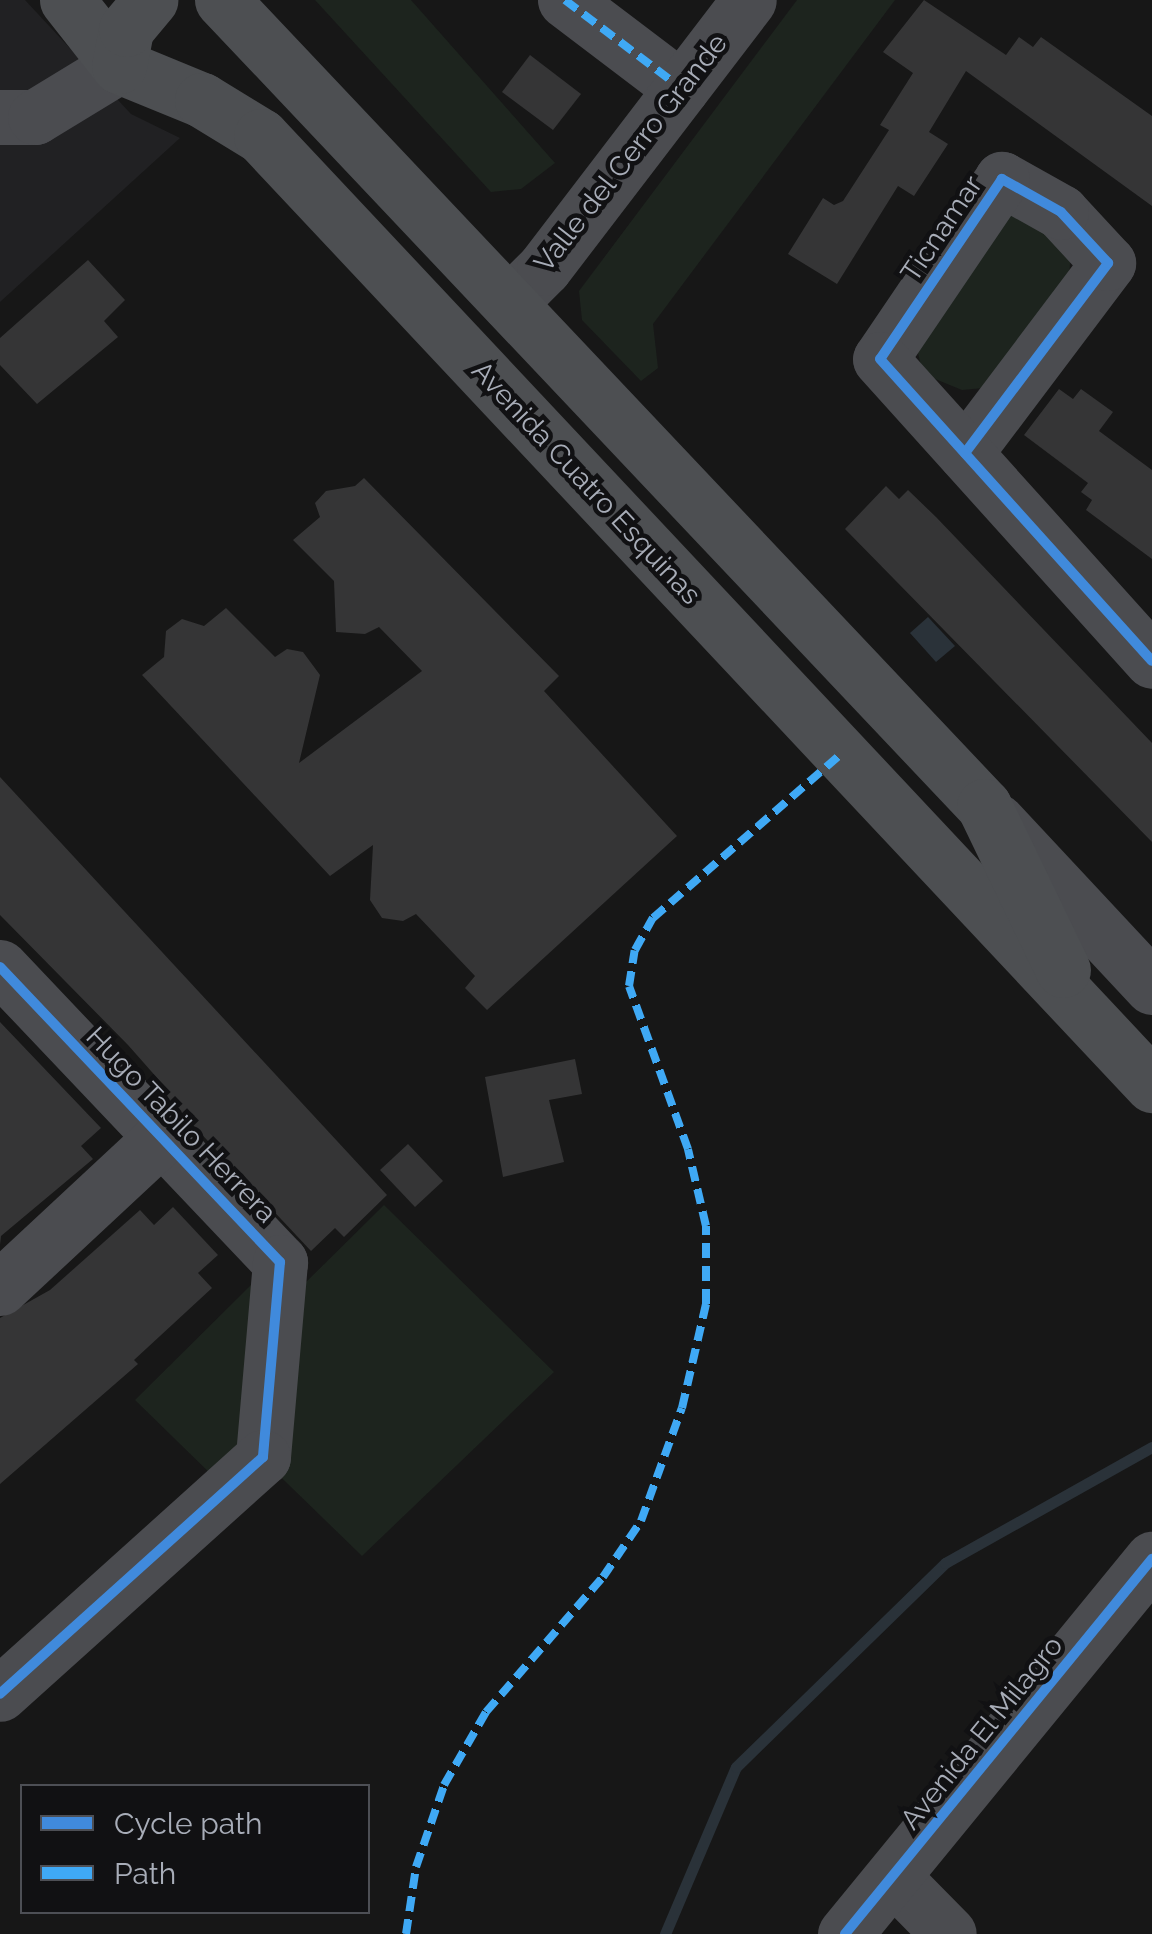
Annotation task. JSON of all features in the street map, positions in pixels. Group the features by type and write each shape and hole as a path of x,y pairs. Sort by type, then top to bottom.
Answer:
{"main road":[{"name":"Avenida Cuatro Esquinas","path":"67,0 120,66 202,100 261,136 1152,1085"},
{"path":"120,66 126,29 150,0"},
{"name":"Avenida Cuatro Esquinas","path":"222,0 984,806 1078,1005"}],"street":[{"path":"565,0 681,88"},
{"name":"Valle del Cerro Grande","path":"509,303 544,268 749,0"},
{"path":"0,117 35,117 120,66"},
{"name":"Ticnamar","path":"965,453 1108,262 1061,212 1002,180 880,359 1152,661"},
{"name":"Avenida Cuatro Esquinas","path":"984,806 1152,987"},
{"name":"Hugo Tabilo Herrera","path":"0,967 280,1262 263,1457 0,1694"},
{"path":"0,1288 162,1138"},
{"name":"Avenida El Milagro","path":"845,1934 1152,1559"},
{"path":"894,1878 949,1934"}],"shaded area":[{"path":"0,0 25,0 131,114 180,138 0,302"},
{"path":"315,0 411,0 555,163 521,189 491,192"},
{"path":"797,0 895,0 653,324 658,368 641,381 582,320 579,291"},
{"path":"1001,212 1028,215 1071,247 1069,279 994,387 962,390 923,374 917,349"},
{"path":"928,617 955,646 936,662 910,633"},
{"path":"384,1205 554,1372 362,1556 255,1452 220,1483 135,1400 272,1264 300,1288"}],"building":[{"path":"924,0 1006,55 1019,37 1033,47 1041,37 1152,116 1152,206 966,71 929,132 948,144 914,196 898,186 837,284 788,254 823,198 834,205 843,201 889,130 880,125 913,73 883,52"},
{"path":"530,55 581,94 553,130 502,92"},
{"path":"88,260 125,300 104,321 118,337 37,404 0,365 0,338"},
{"path":"1059,389 1073,399 1081,389 1113,412 1099,431 1152,470 1152,559 1086,510 1092,500 1081,492 1088,483 1024,435"},
{"path":"364,478 559,676 544,691 677,836 487,1010 465,988 475,976 416,914 403,921 382,918 370,900 373,845 330,876 142,675 164,657 166,631 182,619 204,626 226,608 275,657 287,649 303,652 320,675 299,763 422,671 379,627 365,634 336,632 334,581 293,540 320,517 315,503 326,491 355,486"},
{"path":"886,486 899,499 908,490 936,517 1152,743 1152,842 845,529"},
{"path":"0,777 387,1195 344,1237 335,1228 311,1251 162,1092 166,1088 128,1045 0,915"},
{"path":"0,1022 101,1128 81,1146 93,1159 1,1236 0,1245"},
{"path":"575,1059 582,1094 549,1100 564,1162 503,1177 485,1077"},
{"path":"408,1144 443,1181 415,1207 380,1170"},
{"path":"173,1207 218,1255 198,1273 212,1288 134,1360 138,1364 0,1484 0,1318 50,1290 140,1210 154,1225"}],"waterway":[{"path":"665,1934 736,1767 945,1563 1152,1447"}],"marked path":[{"path":"565,0 681,88"},
{"path":"406,1934 416,1867 444,1785 486,1712 603,1577 641,1521 682,1408 706,1304 706,1226 688,1149 629,986 635,950 653,918 840,755"}],"cycle path":[{"path":"965,453 1108,263 1061,212 1002,179 880,359 1152,661"},
{"path":"0,967 280,1262 263,1457 0,1694"},
{"path":"845,1934 1152,1559"}]}
